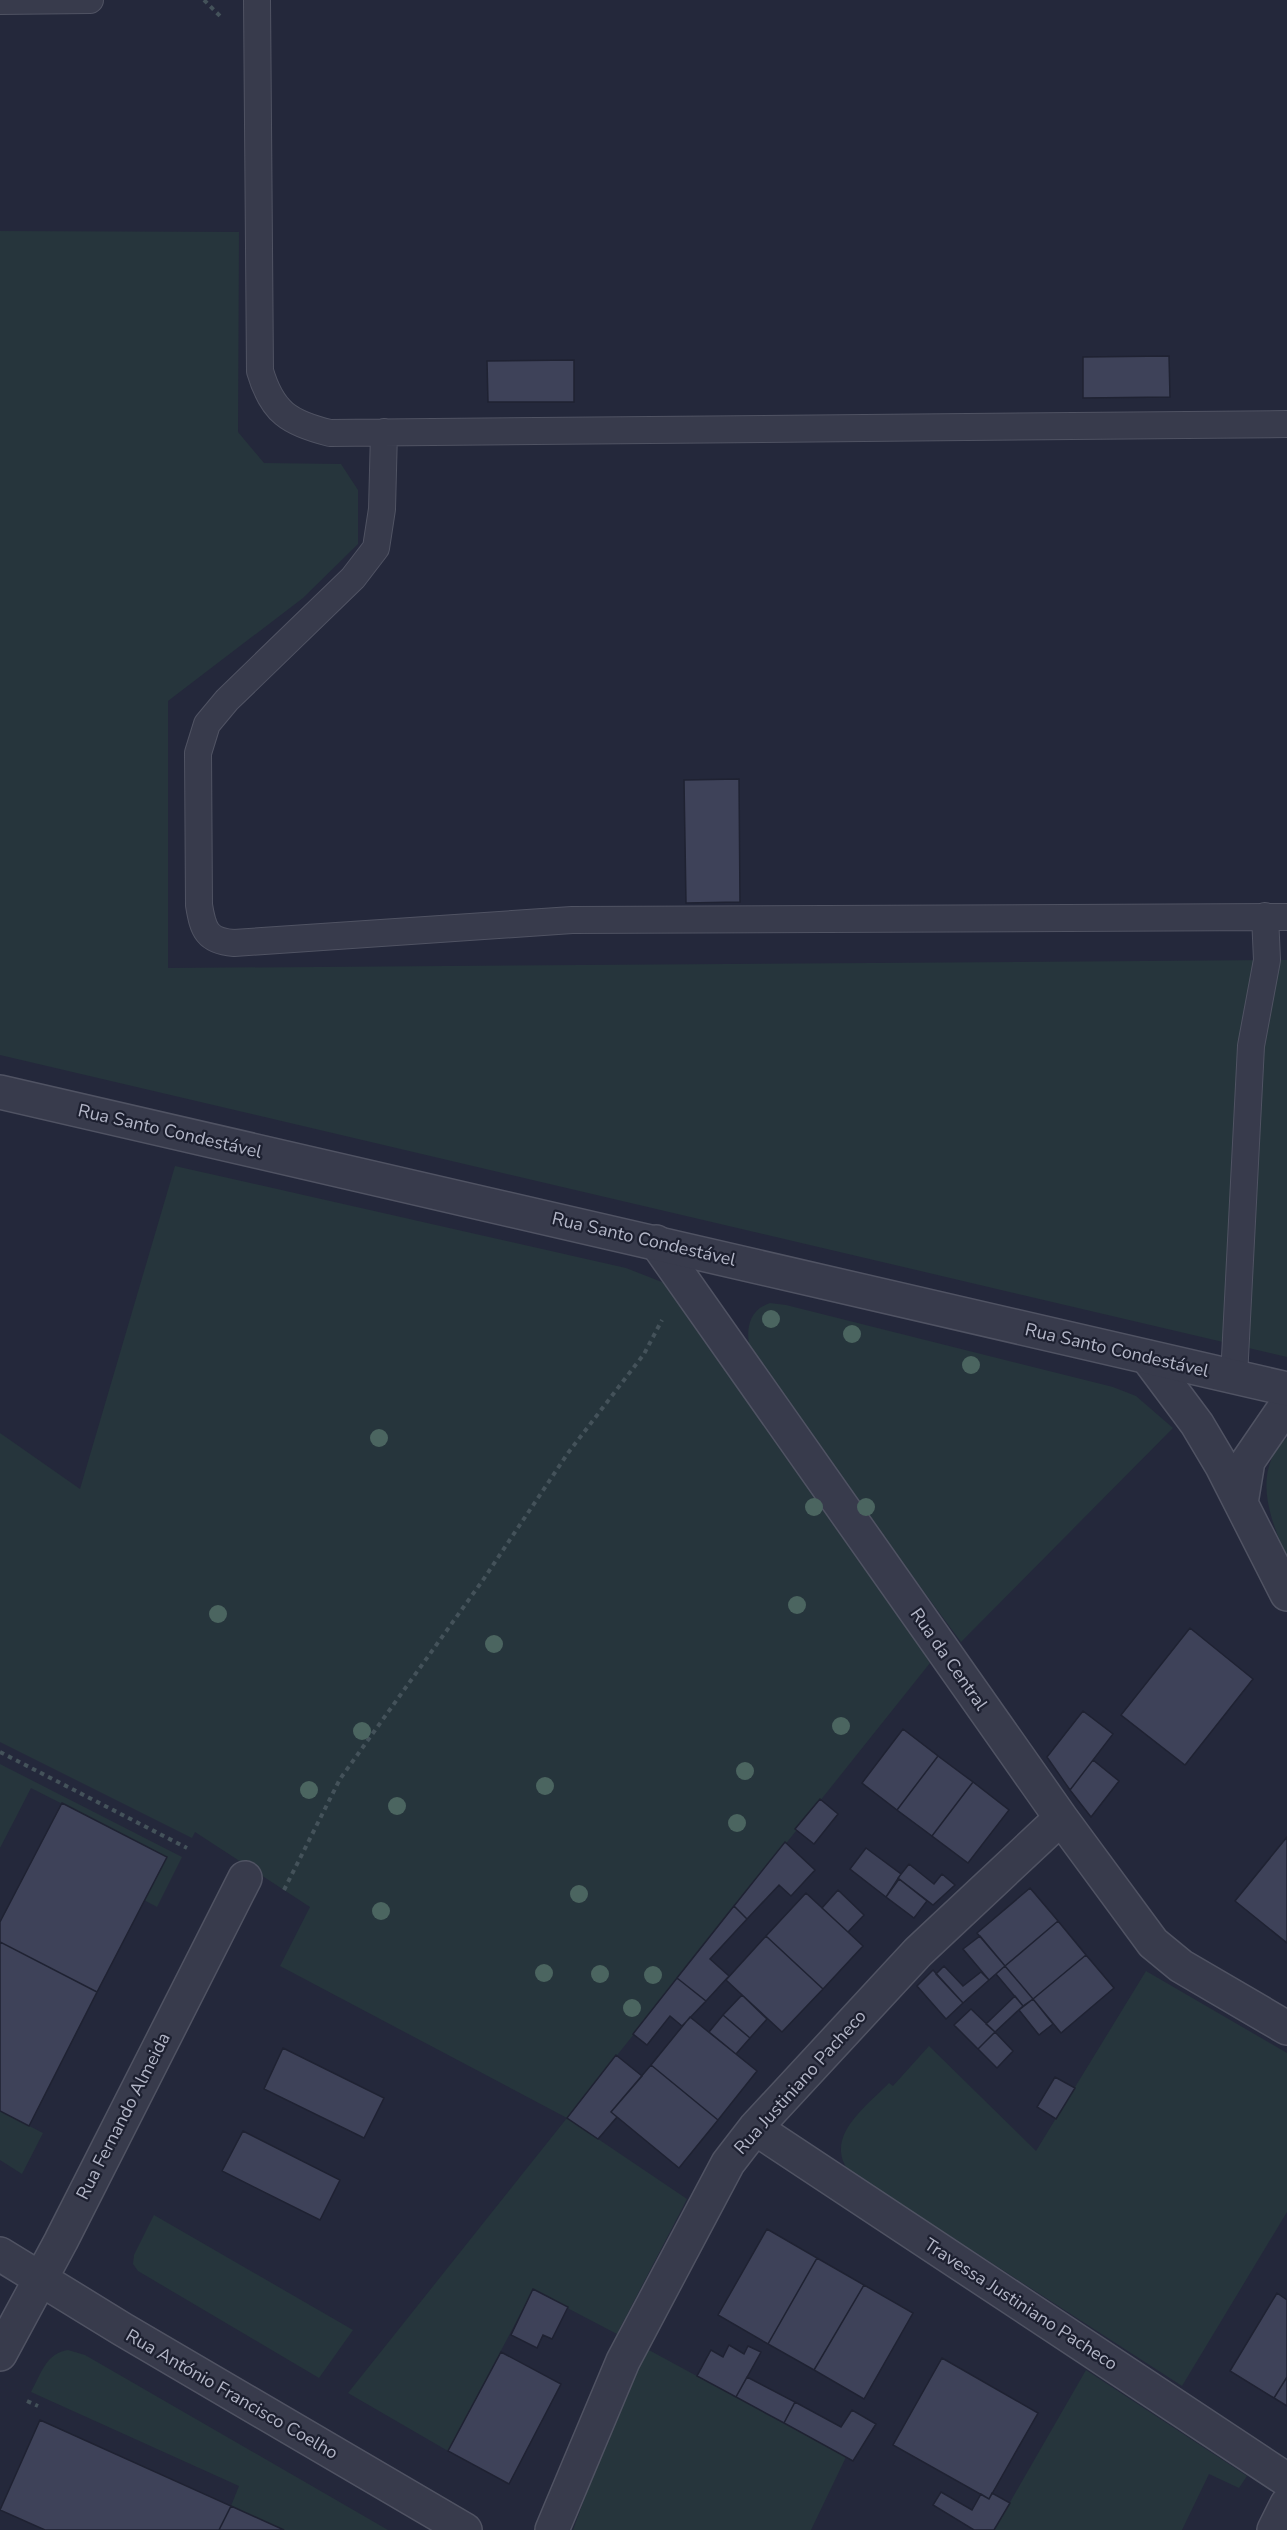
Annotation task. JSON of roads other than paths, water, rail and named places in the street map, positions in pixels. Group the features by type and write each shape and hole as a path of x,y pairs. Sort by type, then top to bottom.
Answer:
{"street":[{"name":"Rua Santo Condestável","path":"0,1092 1287,1389"},
{"name":"Rua da Central","path":"656,1242 1061,1818 1153,1943 1181,1966 1287,2028"},
{"path":"1147,1357 1197,1424 1241,1503 1287,1594"},
{"path":"1241,1503 1248,1461 1287,1404"},
{"name":"Rua Justiniano Pacheco","path":"552,2530 623,2361 728,2163 755,2128 918,1952 1061,1818"},
{"name":"Rua Fernando Almeida","path":"0,2354 245,1878"},
{"name":"Travessa Justiniano Pacheco","path":"755,2128 1287,2480"},
{"name":"Rua António Francisco Coelho","path":"0,2254 40,2280 465,2530"},
{"path":"1274,2530 1287,2504"}],"lane":[{"path":"0,1 90,0"},
{"path":"257,0 260,371 267,394 276,406 302,426 330,433 1287,424"},
{"path":"384,432 382,509 376,548 353,578 227,700 207,724 198,753 199,905 202,924 208,934 219,942 234,943 572,920 1276,917 1251,1046 1234,1377"}]}
